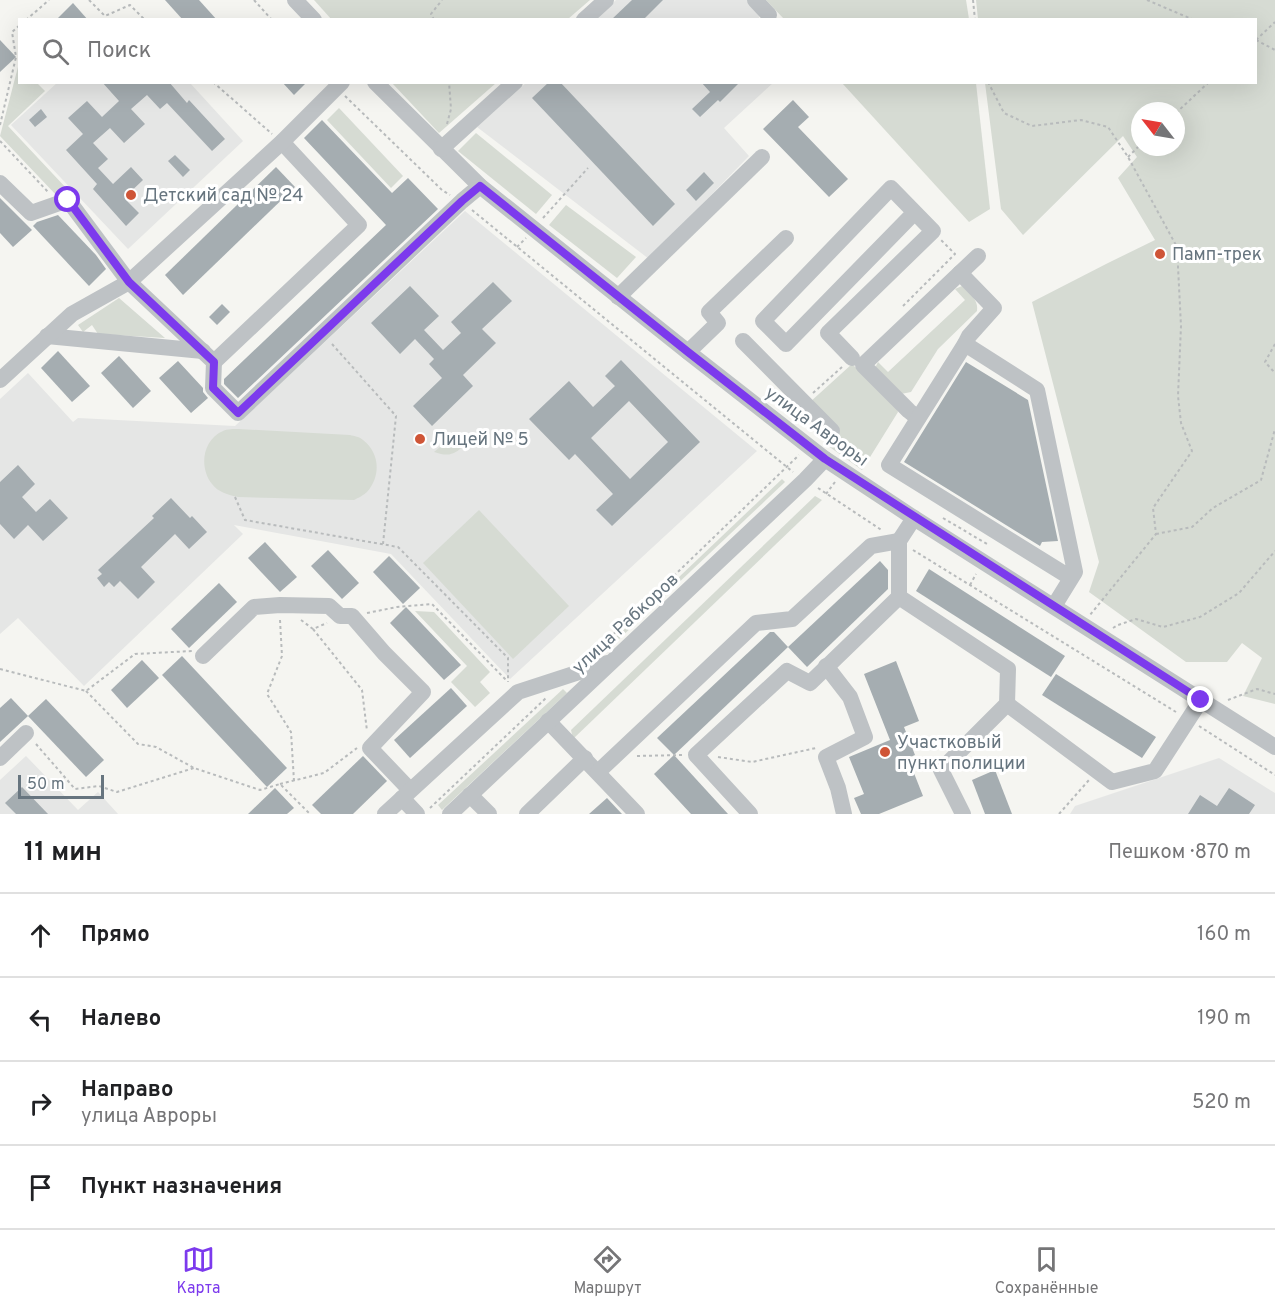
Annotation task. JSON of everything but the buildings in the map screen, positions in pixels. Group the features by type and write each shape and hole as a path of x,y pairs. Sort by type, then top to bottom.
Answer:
{"street":[{"path":"295,0 312,18"},
{"path":"586,18 606,0"},
{"path":"755,0 769,15"},
{"name":"улица Авроры","path":"377,84 480,186 825,459 1275,747"},
{"path":"441,149 513,84"},
{"path":"1,376 72,314 129,282 282,142 339,85"},
{"path":"47,336 208,356 359,225 282,142"},
{"path":"618,297 762,157"},
{"path":"0,183 31,213 68,200 129,282 208,356 213,388 238,413 480,186"},
{"path":"852,358 828,333 933,231 891,188 763,321 786,344 914,213"},
{"path":"688,352 718,323 709,312 786,238"},
{"path":"918,418 863,365 978,256"},
{"path":"960,273 994,308 969,336 889,465 1071,578"},
{"path":"743,341 832,431"},
{"path":"965,344 1037,390 1075,572 1054,606"},
{"name":"улица Рабкоров","path":"450,814 825,459"},
{"path":"750,814 696,755 787,671 810,683 899,597 899,541 914,518"},
{"path":"598,772 756,623 792,619 871,546 899,541"},
{"path":"899,597 1008,669 1007,704 941,770 963,814"},
{"path":"199,653 254,607 329,606 346,616 423,693 370,742 370,748 406,794 417,814"},
{"path":"385,814 513,687 613,660"},
{"path":"826,666 850,696 865,737 826,758 838,788 844,814"},
{"path":"1007,704 1112,782 1155,771 1201,700"},
{"path":"548,721 637,814"},
{"path":"0,758 26,733"},
{"path":"527,814 585,758"},
{"path":"470,795 489,814"}],"path":[{"path":"28,18 49,0"},
{"path":"89,0 105,16 130,5 143,18"},
{"path":"254,0 270,18"},
{"path":"433,18 431,14 442,0"},
{"path":"973,0 975,18"},
{"path":"1147,0 1189,18"},
{"path":"1257,39 1275,22"},
{"path":"0,125 16,57 12,32 18,27"},
{"path":"1257,41 1275,50"},
{"path":"215,84 282,142"},
{"path":"441,149 451,109 449,84"},
{"path":"989,84 1004,113 1032,126 1081,120 1108,127 1128,156 1177,247 1181,326 1178,396 1181,423 1192,451 1153,508 1156,534"},
{"path":"1185,105 1207,84"},
{"path":"339,85 442,190 462,201 786,468 1275,775"},
{"path":"0,141 59,204"},
{"path":"517,247 588,168"},
{"path":"899,310 955,254 933,231"},
{"path":"322,333 396,416 383,544"},
{"path":"1275,344 1265,362 1275,373"},
{"path":"803,402 852,358"},
{"path":"1090,615 1156,534 1192,527 1213,508 1261,480 1275,429"},
{"path":"597,650 808,445"},
{"path":"236,496 245,520 398,547 508,658 513,687"},
{"path":"1111,629 1136,619 1162,627 1200,617 1239,593 1275,551"},
{"path":"313,629 346,616 397,607 432,604 513,687"},
{"path":"0,669 86,692 138,744 156,747 194,768 260,790 324,772 370,742 362,690 313,629 280,605"},
{"path":"280,605 282,656 267,694 291,732 294,781"},
{"path":"86,692 135,654 199,653"},
{"path":"1225,701 1257,689 1275,694"},
{"path":"424,814 548,697"},
{"path":"26,733 75,789 99,786 117,792 194,768"},
{"path":"718,758 752,762 822,747"},
{"path":"627,756 696,755"},
{"path":"1059,814 1097,771"},
{"path":"280,784 310,814"}],"shaded area":[{"path":"314,0 590,0 569,18 330,18"},
{"path":"616,0 753,0 758,5 759,18 597,18"},
{"path":"766,0 966,0 969,18 783,18"},
{"path":"976,0 1275,0 1275,704 1243,696 1262,658 1242,643 1227,662 1186,662 1089,592 1099,562 1032,302 1155,240 1118,178 1136,156 1185,156 1185,102 1131,102 1131,148 1123,136 1023,235 1001,209 985,84 1257,84 1257,18 978,18"},
{"path":"18,67 18,84 38,84 45,91 8,126 67,189 58,197 0,136"},
{"name":"Детский сад № 24","path":"56,84 191,84 243,141 128,249 11,125"},
{"path":"393,84 495,84 439,133"},
{"path":"525,84 772,84 724,128 749,156 649,259 477,127"},
{"path":"843,84 976,84 990,209 969,222"},
{"path":"339,108 403,176 391,188 327,120"},
{"path":"476,133 552,195 536,214 458,151"},
{"path":"566,205 636,257 617,278 549,225"},
{"name":"Лицей № 5","path":"465,211 757,451 510,679 391,554 234,525 243,534 84,686 18,618 0,634 0,399 28,373 73,422 78,418 235,426"},
{"path":"962,286 975,300 977,311 938,349 911,392 901,394 875,368 878,362 888,372 965,300 955,289"},
{"path":"119,298 165,338 98,334 92,325 83,332 78,325"},
{"path":"852,364 896,407 898,412 862,470 824,443 836,431 809,403"},
{"path":"225,430 359,437 373,451 377,465 375,479 367,492 354,500 238,497 227,494 214,487 208,477 204,463 205,455 216,435"},
{"path":"446,442 466,443 452,454 434,452"},
{"path":"782,479 785,482 598,659 595,657"},
{"path":"815,496 822,500 573,739 571,730"},
{"path":"479,510 569,606 513,659 423,563"},
{"path":"415,611 434,612 490,672 480,682 490,693 475,707 451,682 467,666"},
{"path":"563,689 567,693 442,810 438,805"},
{"path":"26,756 78,810 98,792 118,814 0,814 0,780"},
{"path":"1219,758 1275,793 1275,814 1070,814 1075,806"}],"place":[{"name":"Детский сад № 24","path":"131,195"},
{"name":"Памп-трек","path":"1160,254"},
{"name":"Лицей № 5","path":"420,439"},
{"name":"Участковый пункт полиции","path":"885,752"}],"route":[{"path":"68,200 129,282 214,362 213,388 238,413 480,186 825,459 1201,700"}]}
